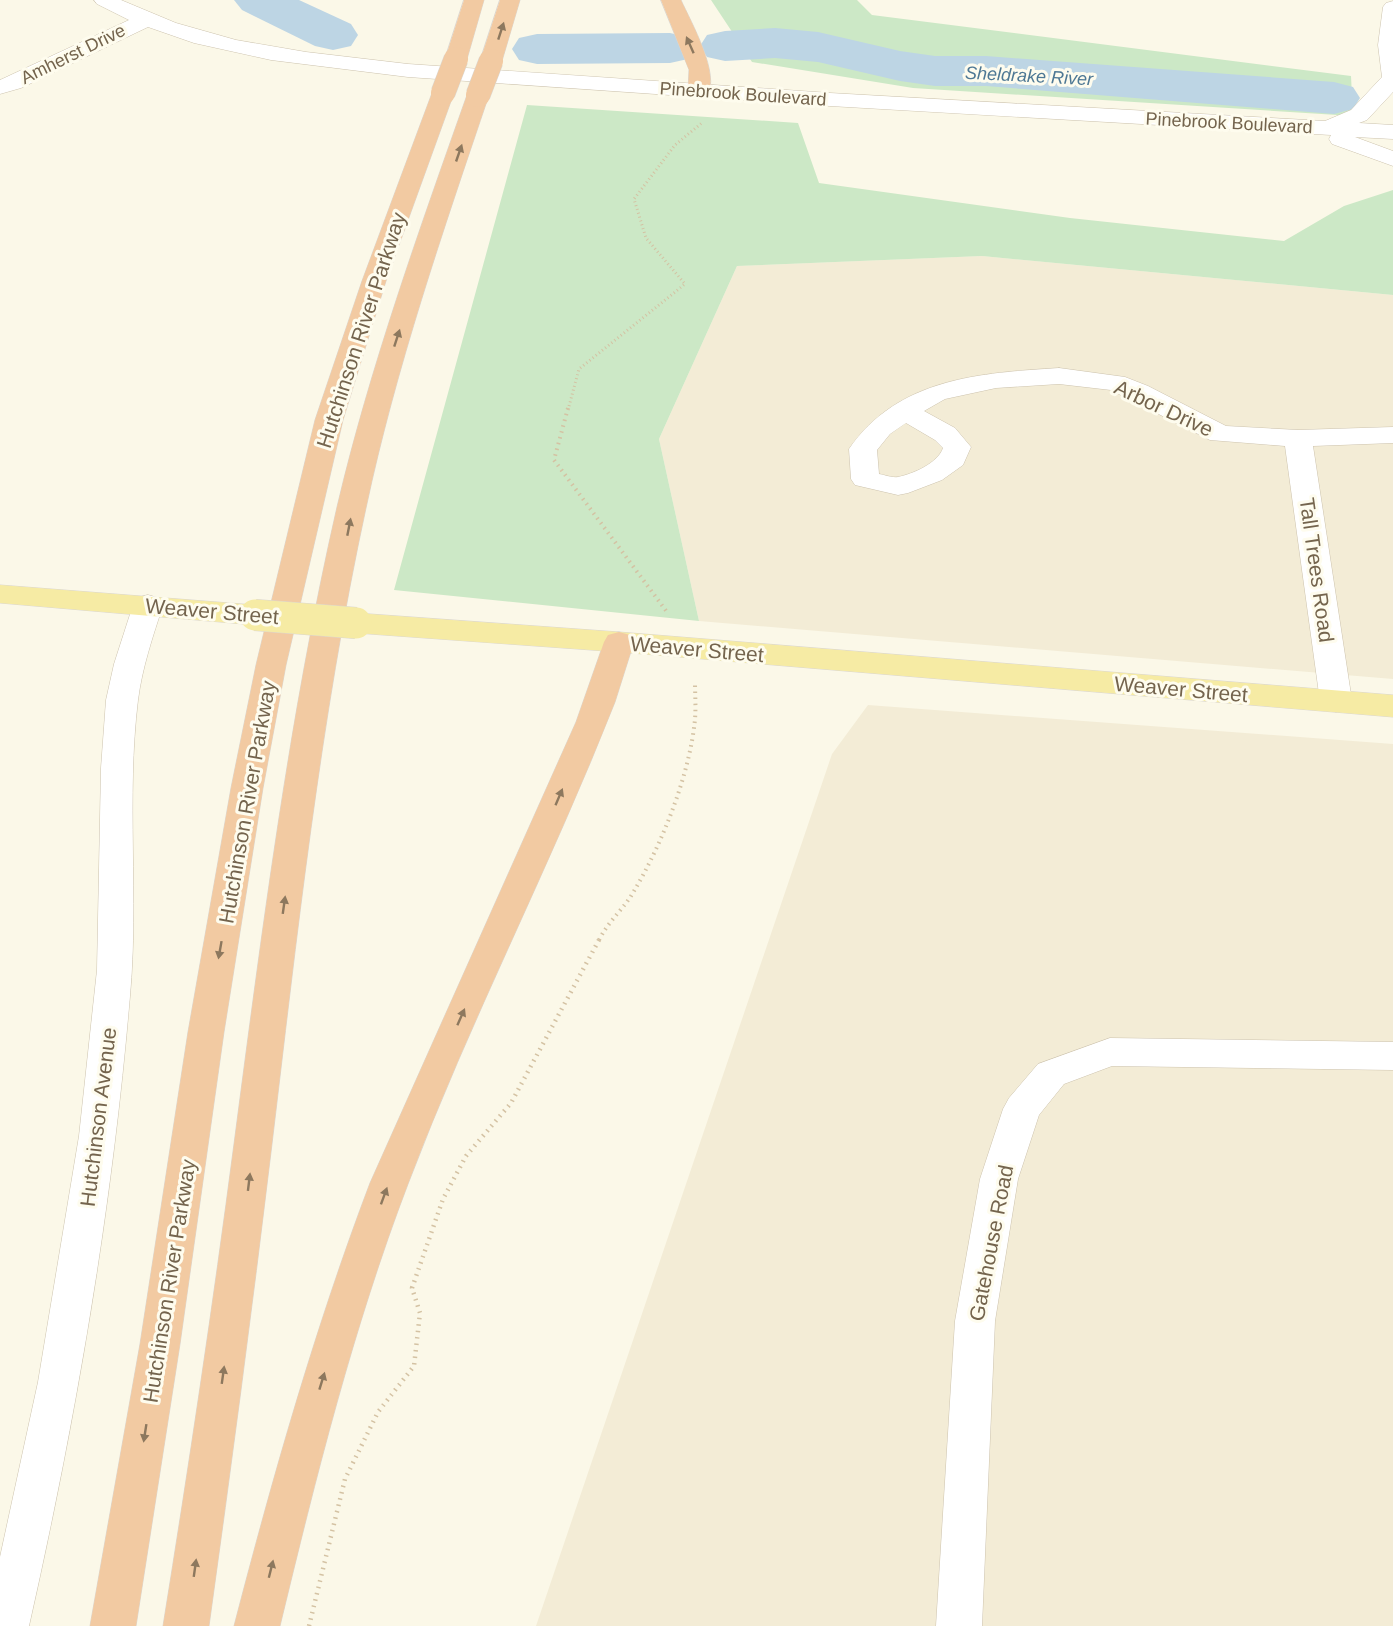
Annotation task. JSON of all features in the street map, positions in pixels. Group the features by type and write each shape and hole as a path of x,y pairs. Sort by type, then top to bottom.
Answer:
{"highway":[{"name":"Hutchinson River Parkway","path":"113,1626 158,1355 206,1032 247,788 271,665 329,420 374,281 456,59 474,0"},
{"name":"Hutchinson River Parkway","path":"186,1626 236,1284 282,912 321,665 372,424 414,284 510,0"},
{"path":"671,0 700,70 699,91"},
{"path":"257,1626 310,1422 375,1222 415,1120 536,851 608,682 619,642"}],"main road":[{"name":"Weaver Street","path":"0,594 1393,706"}],"street":[{"name":"Pinebrook Boulevard","path":"104,0 146,20 235,46 344,64 426,73 1393,132"},
{"path":"1329,128 1359,115 1393,78 1389,45 1393,7"},
{"name":"Amherst Drive","path":"0,87 14,83 146,20"},
{"path":"1301,127 1393,159"},
{"name":"Arbor Drive","path":"905,411 936,393 996,380 1059,376 1116,383 1139,392 1220,434 1298,438 1393,435"},
{"name":"Tall Trees Road","path":"1298,438 1336,701"},
{"name":"Hutchinson Avenue","path":"6,1626 44,1452 74,1291 96,1151 115,968 119,887 119,729 127,674 148,605"},
{"name":"Gatehouse Road","path":"959,1626 975,1321 999,1179 1022,1109 1051,1074 1110,1052 1393,1056"}],"shaded area":[{"path":"982,256 1393,295 1393,679 699,621 659,439 737,266"},
{"path":"868,705 1393,744 1393,1626 536,1626 832,754"}],"green space":[{"path":"711,0 857,0 872,15 1351,76 1353,116 913,88 752,62"},
{"path":"527,105 798,123 819,183 1070,218 1284,241 1344,206 1393,190 1393,295 982,256 737,266 659,439 699,621 394,590"}],"waterway":[{"name":"Sheldrake River","path":"259,0 333,35"},
{"name":"Sheldrake River","path":"725,46 775,43 818,47 900,66 935,71 986,71 1334,98"},
{"name":"Sheldrake River","path":"537,49 670,48"}]}
